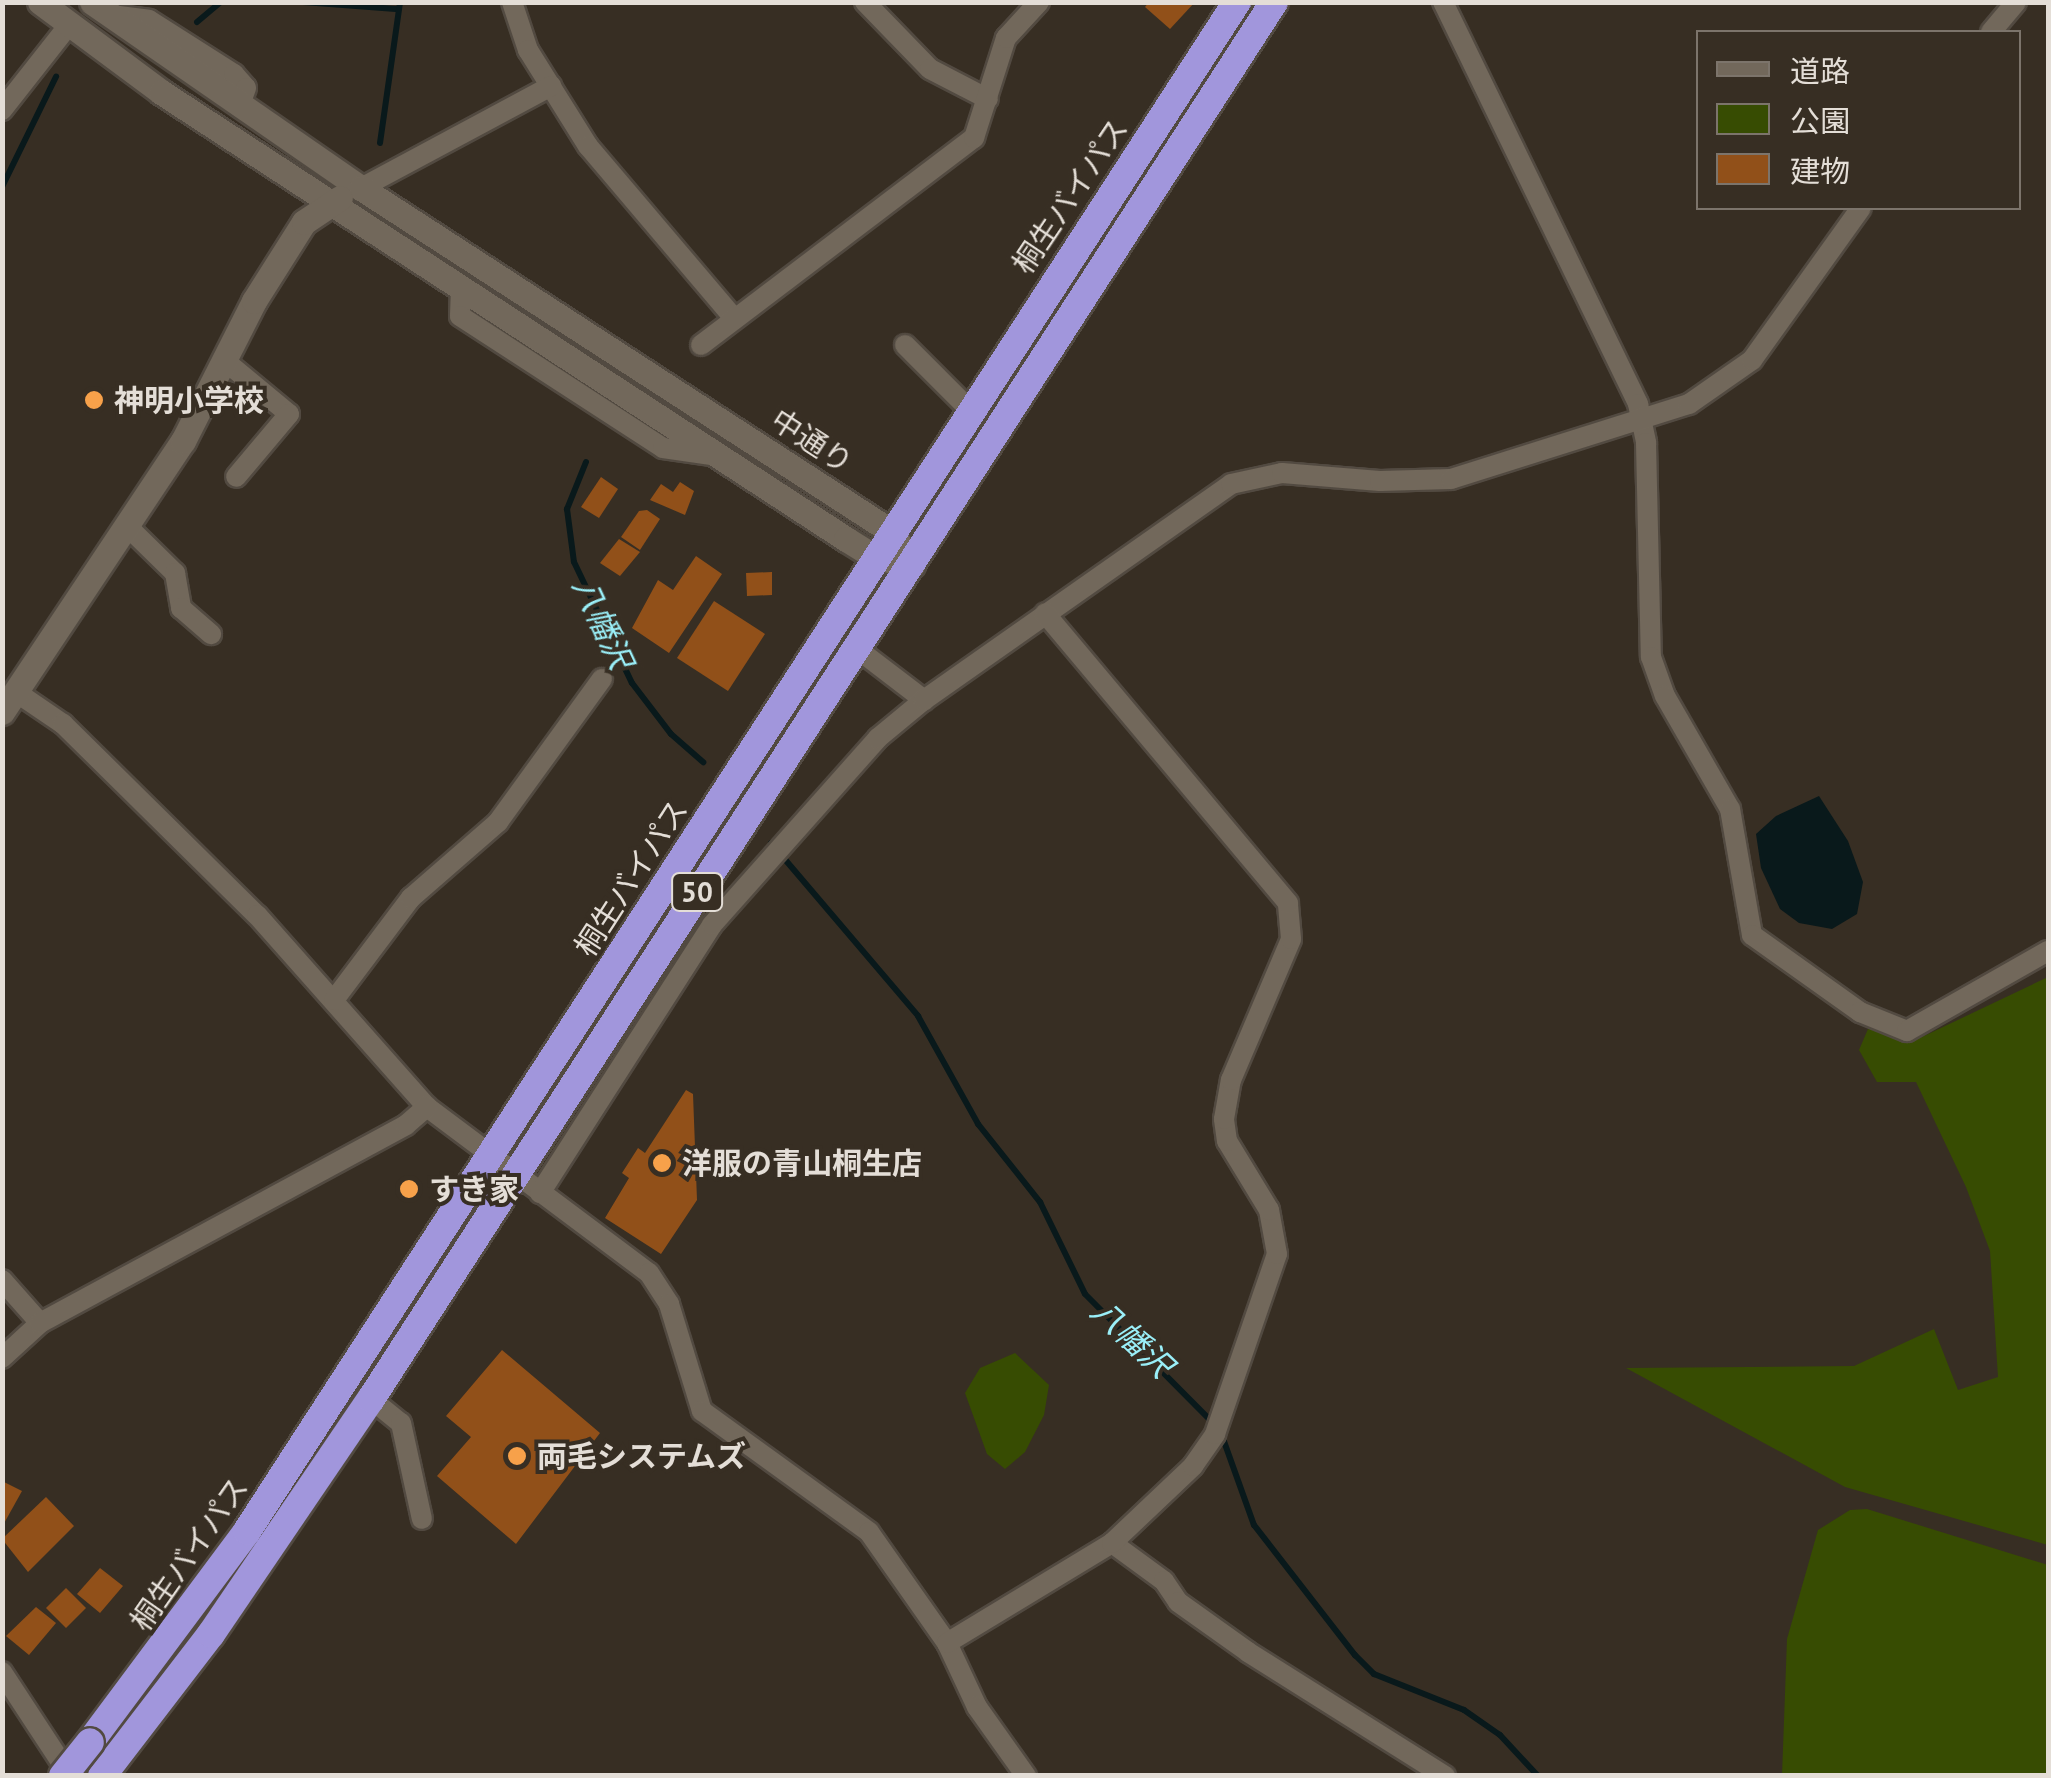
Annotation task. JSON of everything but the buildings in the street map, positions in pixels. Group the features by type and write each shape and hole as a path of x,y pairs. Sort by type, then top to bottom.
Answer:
{"highway":[{"name":"桐生バイパス","path":"66,1776 236,1546 1237,2"},
{"name":"桐生バイパス","path":"104,1773 211,1634 371,1398 530,1183 856,648 1274,2"}],"street":[{"name":"中通り","path":"40,2 68,26 330,202 875,557 912,565"},
{"path":"512,2 528,50 588,146 732,316"},
{"path":"865,2 930,69 988,99"},
{"path":"701,345 732,316 950,161 980,128 1008,34 1040,2"},
{"path":"1443,2 1642,420 1651,656 1665,696 1730,809 1752,935 1860,1012 1907,1031 2048,951"},
{"path":"1994,30 2016,2"},
{"name":"中通り","path":"100,9 361,188 892,532 912,565"},
{"path":"2,110 68,26"},
{"path":"551,86 330,202 304,222 224,361 183,442 9,702 63,724 334,1000 427,1107 494,1151 648,1273 668,1304 702,1411 868,1532 948,1642 978,1707 1026,1776"},
{"path":"530,1183 692,953 878,738 924,700 1209,495 1249,478 1451,479 1688,404 1738,374 1860,210"},
{"path":"905,345 970,410"},
{"path":"224,361 289,414 236,476"},
{"path":"126,525 175,573 181,608 210,634"},
{"path":"948,1642 1112,1543 1178,1483 1218,1425 1278,1254 1269,1210 1227,1141 1225,1100 1288,950 1294,920 1270,881 1044,613"},
{"path":"856,648 924,700"},
{"path":"334,1000 411,898 498,822 602,679"},
{"path":"2,1358 40,1323 406,1125 427,1107"},
{"path":"2,1280 40,1323"},
{"path":"371,1398 401,1423 422,1520"},
{"path":"1112,1543 1164,1581 1178,1602 1248,1652 1444,1776"},
{"path":"2,1672 66,1776"}],"green space":[{"path":"2048,977 2048,1545 1845,1487 1626,1368 1854,1366 1934,1329 1958,1390 1998,1377 1990,1251 1966,1187 1916,1082 1877,1082 1859,1050 1868,1029 1922,1037"},
{"path":"1015,1353 1049,1385 1044,1415 1025,1452 1005,1469 987,1454 965,1393 980,1368"},
{"path":"1867,1509 2048,1565 2048,1775 1782,1775 1787,1639 1818,1530 1850,1510"}],"shaded area":[{"path":"1819,796 1848,841 1863,882 1857,914 1832,929 1799,923 1780,909 1761,868 1756,834 1776,816"}],"waterway":[{"path":"197,22 221,2"},
{"path":"303,2 396,9"},
{"name":"八幡沢","path":"380,143 400,2"},
{"path":"2,187 56,77"},
{"name":"八幡沢","path":"586,462 567,509 574,562 632,683 671,734 703,762"},
{"name":"八幡沢","path":"771,843 918,1016 978,1124 1040,1202 1085,1294 1213,1423"},
{"name":"八幡沢","path":"1221,1433 1254,1525 1355,1655 1374,1674 1464,1710 1500,1735 1538,1776"}],"place":[{"name":"神明小学校","path":"94,400"},
{"name":"洋服の青山桐生店","path":"662,1163"},
{"name":"すき家","path":"409,1189"},
{"name":"両毛システムズ","path":"517,1456"}]}
